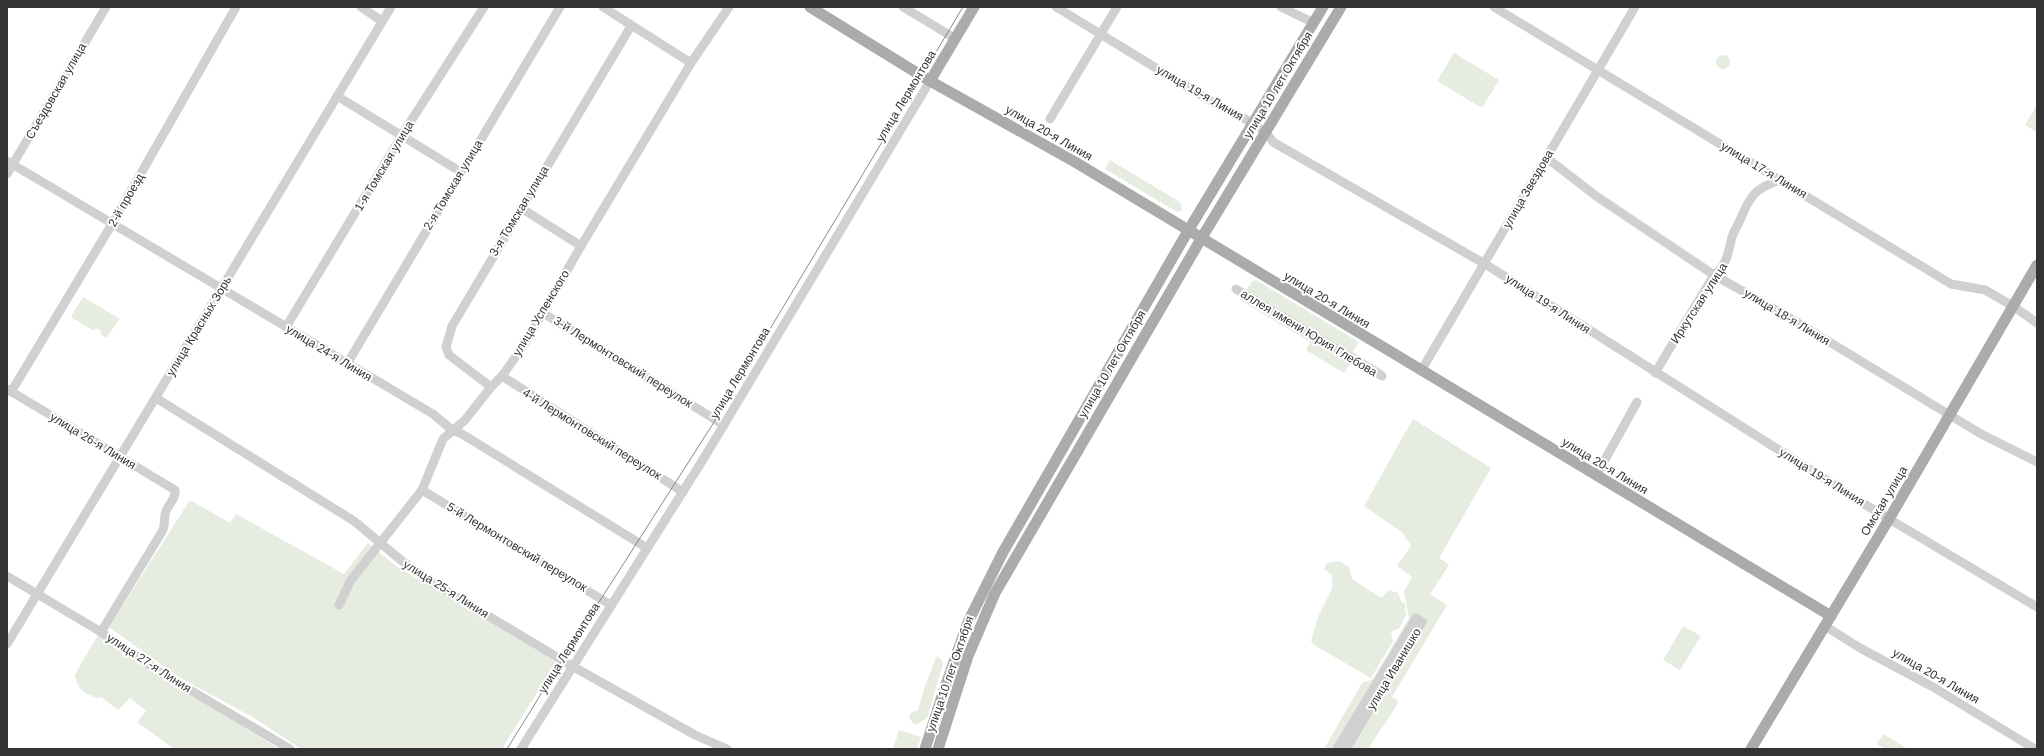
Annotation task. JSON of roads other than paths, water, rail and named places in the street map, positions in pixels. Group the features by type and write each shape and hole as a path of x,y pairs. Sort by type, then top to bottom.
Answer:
{"main road":[{"name":"улица 20-я Линия","path":"810,7 930,81 1057,152 1831,616"},
{"name":"улица Лермонтова","path":"930,81 974,7"},
{"name":"улица 10 лет Октября","path":"925,749 957,651 968,622 987,583 1188,231 1324,7"},
{"name":"улица 10 лет Октября","path":"938,749 968,656 995,593 1200,239 1341,7"},
{"name":"Омская улица","path":"1751,749 1950,416 2037,265"}],"street":[{"name":"Съездовская улица","path":"7,174 10,163 106,7"},
{"name":"2-й проезд","path":"9,390 112,224 236,7"},
{"path":"361,7 382,21"},
{"name":"улица Красных Зорь","path":"7,644 391,7"},
{"name":"1-я Томская улица","path":"286,327 402,135 484,7"},
{"name":"2-я Томская улица","path":"347,364 560,7"},
{"path":"603,7 692,63"},
{"name":"улица Успенского","path":"339,605 351,580 422,490 440,446 452,430 465,420 490,387 502,376 537,324 581,246 692,63 729,7"},
{"path":"904,7 956,39"},
{"name":"улица 19-я Линия","path":"1056,7 1223,109 1253,123 1266,131 1273,142 1485,264 1655,373 1889,519 2037,607"},
{"path":"1050,119 1117,7"},
{"path":"1281,7 1314,23"},
{"name":"улица 17-я Линия","path":"1494,7 1951,284 1985,290 2013,306 2037,323"},
{"name":"улица Звездова","path":"1421,371 1635,7"},
{"name":"3-я Томская улица","path":"490,387 449,355 446,347 447,337 520,208 631,26"},
{"name":"улица Лермонтова","path":"521,749 683,492 930,81"},
{"path":"337,96 461,172"},
{"name":"улица 18-я Линия","path":"1547,158 1596,196 1714,275 1790,318 2001,446 2037,462"},
{"name":"улица 24-я Линия","path":"10,163 433,414 452,430 462,434 647,548"},
{"name":"Иркутская улица","path":"1655,373 1714,275 1726,262 1732,236 1754,193 1763,186 1780,180"},
{"path":"520,208 581,246"},
{"name":"аллея имени Юрия Глебова","path":"1236,289 1382,376"},
{"name":"3-й Лермонтовский переулок","path":"543,312 724,425"},
{"name":"4-й Лермонтовский переулок","path":"502,376 683,492"},
{"name":"улица 26-я Линия","path":"9,390 175,490 175,495 165,513 163,530 101,632"},
{"name":"улица 25-я Линия","path":"156,398 354,521 402,562 430,581 572,666 695,735 727,749"},
{"path":"1596,476 1637,402"},
{"name":"5-й Лермонтовский переулок","path":"422,490 611,605"},
{"name":"улица 27-я Линия","path":"7,576 101,632 160,672 290,749"},
{"name":"улица Иванишко","path":"1337,749 1416,618 1422,622 1346,749"},
{"name":"улица 20-я Линия","path":"1825,626 1860,648 1933,687 2035,749"}],"tram line":[{"path":"507,749 716,419 963,7"}]}
